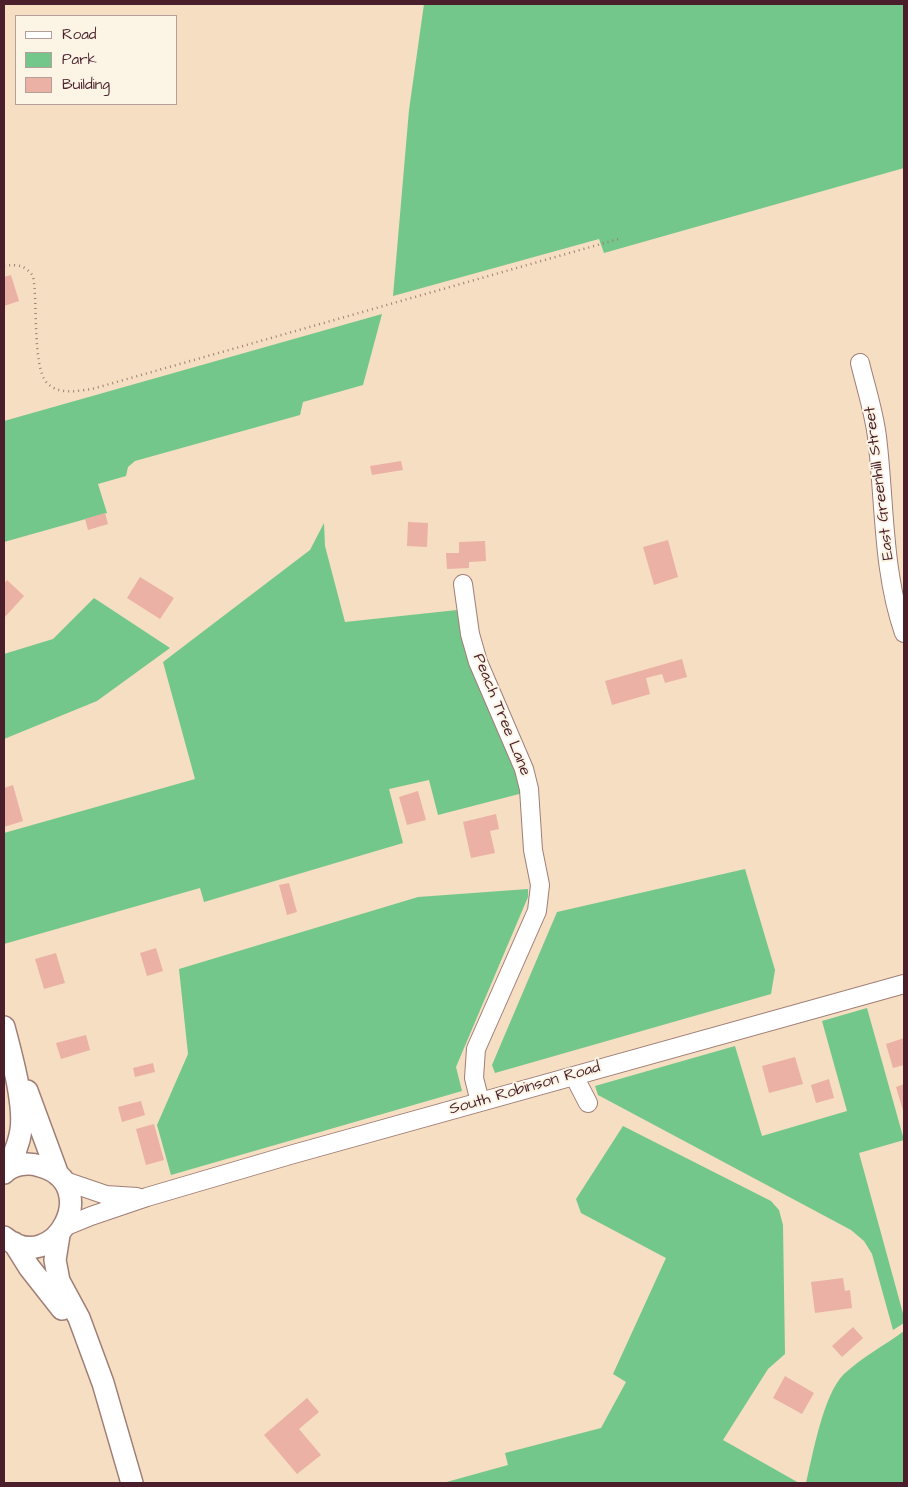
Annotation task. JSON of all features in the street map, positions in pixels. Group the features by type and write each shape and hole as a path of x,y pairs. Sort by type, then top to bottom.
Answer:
{"main road":[{"path":"4,1027 14,1064 22,1113 22,1129 18,1146 5,1172"},
{"path":"14,1064 27,1091 60,1178 71,1198 71,1211 62,1231 55,1260 59,1281 79,1318 104,1382 132,1483"},
{"path":"5,1172 20,1165 34,1164 47,1167 60,1178"},
{"path":"7,1240 23,1247 36,1247 49,1242 62,1231"},
{"path":"7,1240 89,1346"}],"street":[{"name":"East Greenhill Street","path":"860,363 877,437 884,525 892,581 904,633"},
{"name":"Peach Tree Lane","path":"463,584 470,634 478,662 524,769 529,789 532,850 540,885 537,912 476,1049 474,1078 480,1102"},
{"name":"South Robinson Road","path":"62,1231 92,1216 147,1197 904,984"},
{"path":"574,1076 588,1103"},
{"name":"South Robinson Road","path":"60,1178 106,1195 147,1197"}],"path":[{"path":"4,266 19,264 28,269 33,276 38,360 42,375 47,383 58,390 71,392 92,389 622,238"}],"green space":[{"path":"424,4 904,4 904,168 604,253 599,239 393,296 409,110"},
{"path":"382,314 363,385 303,402 300,415 135,461 128,467 126,476 98,484 107,513 4,542 4,421"},
{"path":"324,523 325,546 345,622 457,610 464,647 516,765 523,793 438,815 429,780 389,789 403,843 204,902 200,888 4,944 4,833 195,779 163,662 310,550"},
{"path":"94,598 170,648 97,701 4,739 4,654 53,639"},
{"path":"745,869 775,970 771,994 495,1073 492,1065 557,912"},
{"path":"528,889 528,897 456,1067 462,1091 171,1175 157,1125 188,1054 179,969 418,897"},
{"path":"867,1008 904,1140 859,1153 904,1317 904,1323 893,1330 872,1254 864,1241 851,1230 598,1095 595,1086 735,1046 762,1136 847,1111 822,1021"},
{"path":"623,1126 771,1201 779,1210 783,1225 785,1354 768,1369 723,1440 799,1483 443,1483 508,1465 505,1453 601,1428 626,1382 613,1374 666,1258 581,1213 576,1199"},
{"path":"904,1331 904,1483 806,1483 825,1410 837,1384 844,1374"}],"building":[{"path":"11,275 19,301 4,306 4,277"},
{"path":"401,461 403,470 372,475 370,466"},
{"path":"105,513 108,524 88,530 85,519"},
{"path":"408,522 428,523 427,547 407,546"},
{"path":"668,540 678,577 654,585 643,547"},
{"path":"485,541 486,561 469,562 469,568 447,569 446,553 459,553 459,542"},
{"path":"140,577 174,598 160,619 127,598"},
{"path":"7,580 24,596 4,618 4,584"},
{"path":"682,659 687,677 665,683 662,674 646,678 650,694 612,705 605,681"},
{"path":"13,785 23,821 4,827 4,788"},
{"path":"418,791 426,820 407,825 399,797"},
{"path":"496,814 499,829 490,831 495,853 471,858 463,822"},
{"path":"289,883 297,912 287,915 279,885"},
{"path":"156,948 163,971 147,976 140,953"},
{"path":"56,953 65,983 44,989 35,959"},
{"path":"86,1035 90,1050 61,1059 56,1043"},
{"path":"904,1038 904,1065 893,1068 886,1044"},
{"path":"795,1057 803,1084 769,1093 762,1066"},
{"path":"153,1063 155,1072 135,1077 133,1068"},
{"path":"829,1079 834,1098 816,1103 811,1085"},
{"path":"904,1084 904,1114 896,1087"},
{"path":"141,1101 145,1115 122,1122 118,1107"},
{"path":"154,1124 164,1160 146,1165 136,1129"},
{"path":"843,1278 845,1291 850,1290 852,1308 815,1313 811,1282"},
{"path":"853,1327 863,1338 842,1357 832,1346"},
{"path":"785,1376 814,1393 802,1414 773,1398"},
{"path":"307,1398 319,1412 299,1429 321,1455 297,1474 264,1435"}]}
